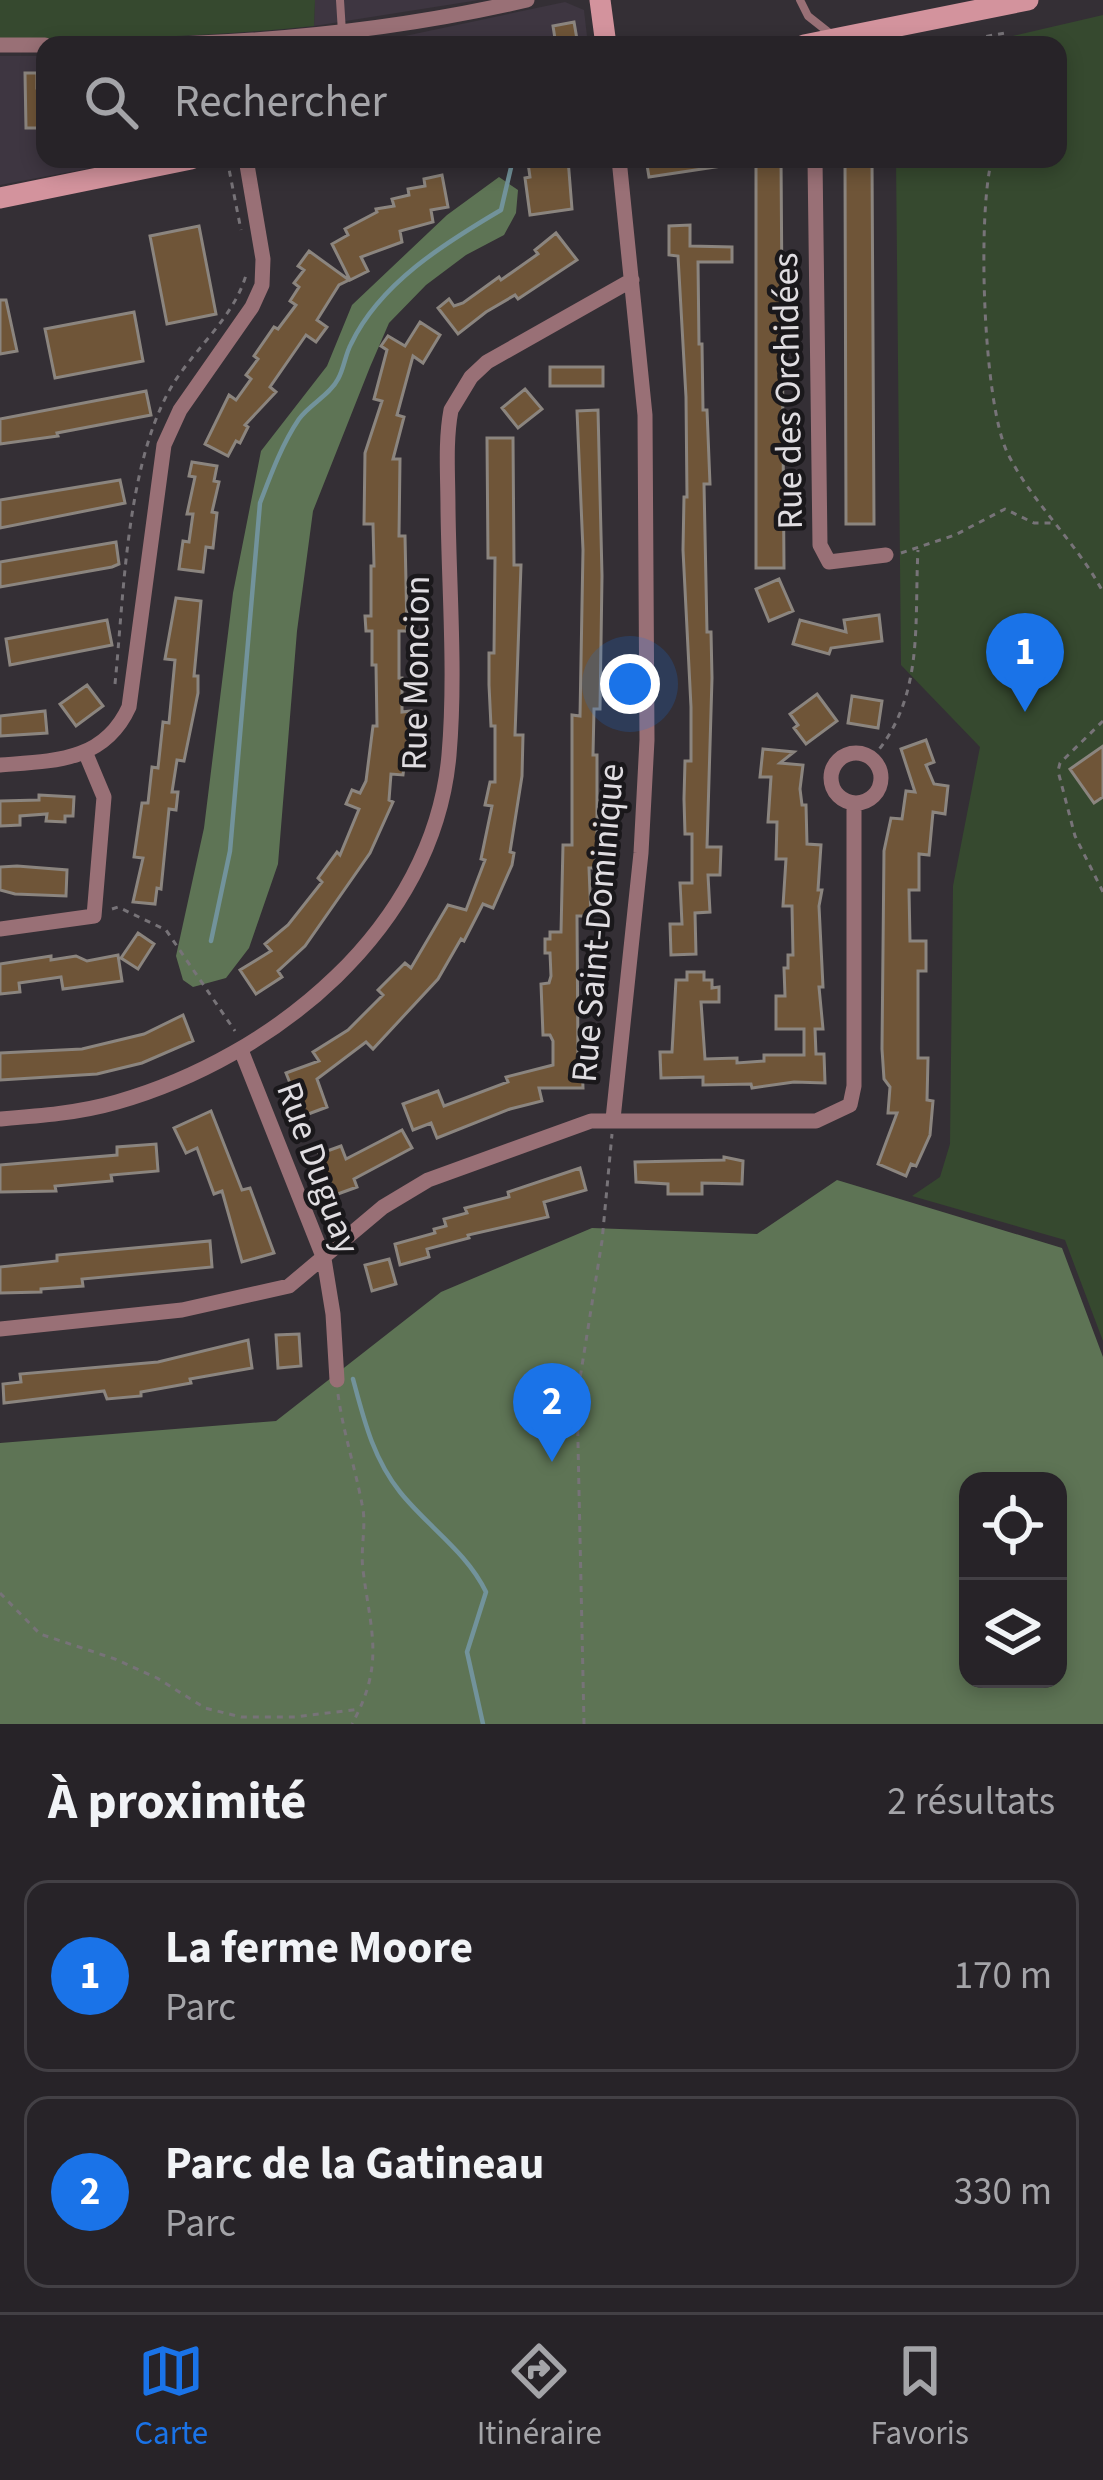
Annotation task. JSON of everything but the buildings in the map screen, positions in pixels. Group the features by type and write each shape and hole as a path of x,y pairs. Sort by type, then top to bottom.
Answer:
{"main road":[{"path":"600,0 605,36"},
{"path":"853,36 1028,0"},
{"path":"0,198 147,168"}],"street":[{"path":"306,36 446,17 527,0"},
{"path":"0,46 36,45"},
{"path":"0,765 86,754 106,740 130,707 164,445 180,410 252,307 262,285 263,259 248,168"},
{"name":"Rue Saint-Dominique","path":"614,1119 646,740 645,415 620,168"},
{"name":"Rue des Orchidées","path":"815,168 820,545 829,562 886,555"},
{"name":"Rue Moncion","path":"0,1119 76,1112 120,1102 242,1050 330,982 387,920 413,874 438,811 450,736 448,427 459,394 487,362 632,280"},
{"path":"851,753 872,758 880,767 880,784 871,799 854,803 834,791 832,767 851,753"},
{"path":"0,929 94,916 104,797 86,754"},
{"path":"0,1329 146,1316 250,1298 289,1286 383,1208 428,1180 591,1120 816,1121 850,1105 854,1079 854,803"},
{"name":"Rue Duguay","path":"242,1050 324,1258 337,1380"}],"lane":[{"path":"340,0 341,32"},
{"path":"800,0 808,16 834,36"}],"path":[{"path":"990,168 986,187 990,400 999,436 1010,459 1103,592"},
{"path":"886,555 918,550 1005,509 1034,523 1054,523"},
{"path":"872,758 891,736 913,677 918,550"},
{"path":"1103,721 1060,763 1058,771 1075,836 1103,892"},
{"path":"118,907 158,924 173,938 230,1020 242,1050"},
{"path":"584,1724 577,1396 602,1241 614,1119"},
{"path":"337,1380 342,1424 364,1510 361,1549 376,1645 368,1695 352,1724"},
{"path":"0,1593 40,1634 115,1658 205,1708 241,1717 360,1709"}],"shaded area":[{"path":"315,0 479,0 314,26"},
{"path":"565,2 584,10 587,36 405,36"},
{"path":"0,56 36,56 36,168 90,168 0,185"}],"green space":[{"path":"0,0 315,0 314,26 176,36 0,38"},
{"path":"1103,15 1103,1341 1065,1240 912,1196 940,1177 950,1144 953,886 980,747 901,665 896,168 1067,168 1067,36 1013,36"},
{"path":"499,177 518,190 516,213 504,235 466,255 426,285 389,323 313,511 297,631 278,864 249,948 226,978 193,987 183,980 176,956 204,828 233,593 261,451 327,366 352,305 447,215"},
{"path":"837,1180 1062,1248 1103,1357 1103,1724 0,1724 0,1443 276,1421 441,1292 592,1228 757,1234"}],"waterway":[{"path":"211,941 230,851 260,503 268,481 293,429 340,375 363,322 416,266 501,210 511,168"},
{"path":"353,1379 371,1438 391,1479 458,1552 486,1592 467,1652 483,1724"}],"place":[{"name":"La ferme Moore","path":"1025,712"},
{"name":"Parc de la Gatineau","path":"552,1462"}]}
